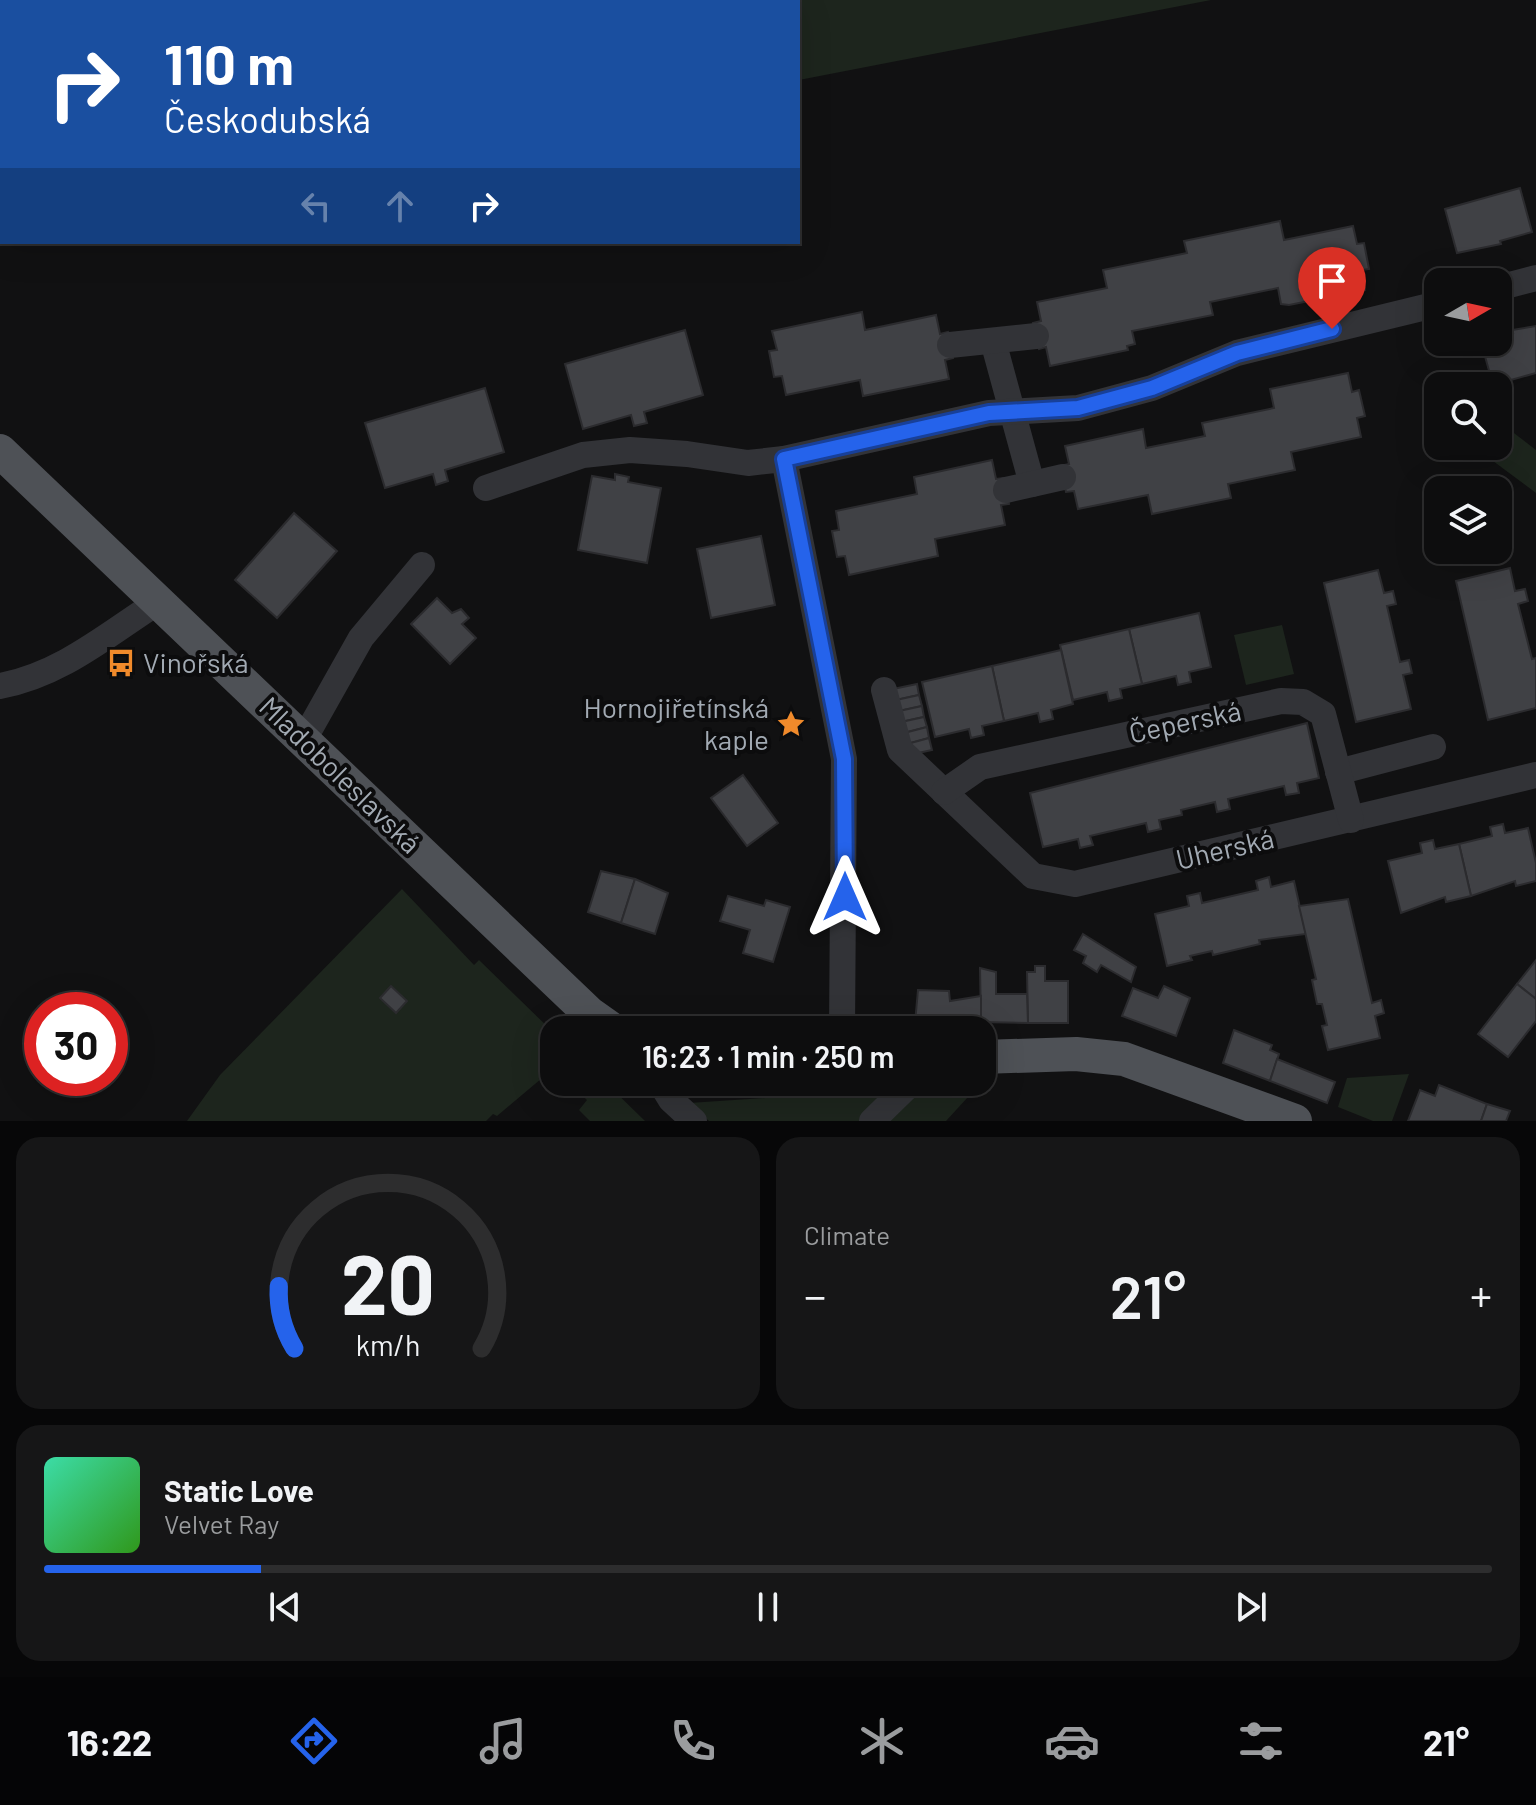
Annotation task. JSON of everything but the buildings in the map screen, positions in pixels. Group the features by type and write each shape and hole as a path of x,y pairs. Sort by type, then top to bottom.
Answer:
{"main road":[{"name":"Mladoboleslavská","path":"0,451 596,1016"},
{"path":"996,1057 1076,1054 1124,1059 1295,1121"}],"street":[{"path":"1512,284 1536,278"},
{"path":"486,488 583,455 630,450 748,463 784,459 989,413 1078,408 1152,388 1237,353 1424,307"},
{"path":"950,345 1036,336"},
{"path":"993,341 1032,484"},
{"path":"784,459 844,759 842,1016"},
{"path":"1006,490 1063,477"},
{"path":"303,741 361,638 422,565"},
{"path":"0,686 36,676 71,660 158,602"},
{"name":"Uherská","path":"884,690 900,750 1033,876 1075,884 1536,775"},
{"name":"Čeperská","path":"944,792 980,767 1281,701 1303,702 1323,714 1351,820"},
{"path":"1338,772 1433,747"},
{"path":"669,1096 694,1121"},
{"path":"872,1121 898,1096"}],"shaded area":[{"path":"800,0 1211,0 800,80"},
{"path":"1512,432 1536,450 1536,493 1492,460 1512,460"},
{"path":"1282,625 1294,674 1246,685 1234,635"},
{"path":"402,889 474,965 479,960 540,1019 540,1080 497,1116 493,1114 486,1121 187,1121 220,1075"},
{"path":"1409,1074 1392,1121 1373,1121 1338,1107 1347,1078"},
{"path":"583,1096 619,1096 645,1121 590,1121 579,1110 587,1100"},
{"path":"796,1096 969,1096 946,1121 709,1121 689,1103"}],"place":[{"name":"Vinořská","path":"121,663"},
{"name":"Hornojiřetínská kaple","path":"791,724"}],"route":[{"path":"845,897 844,759 784,459 989,413 1078,408 1152,388 1237,353 1332,329"}]}
